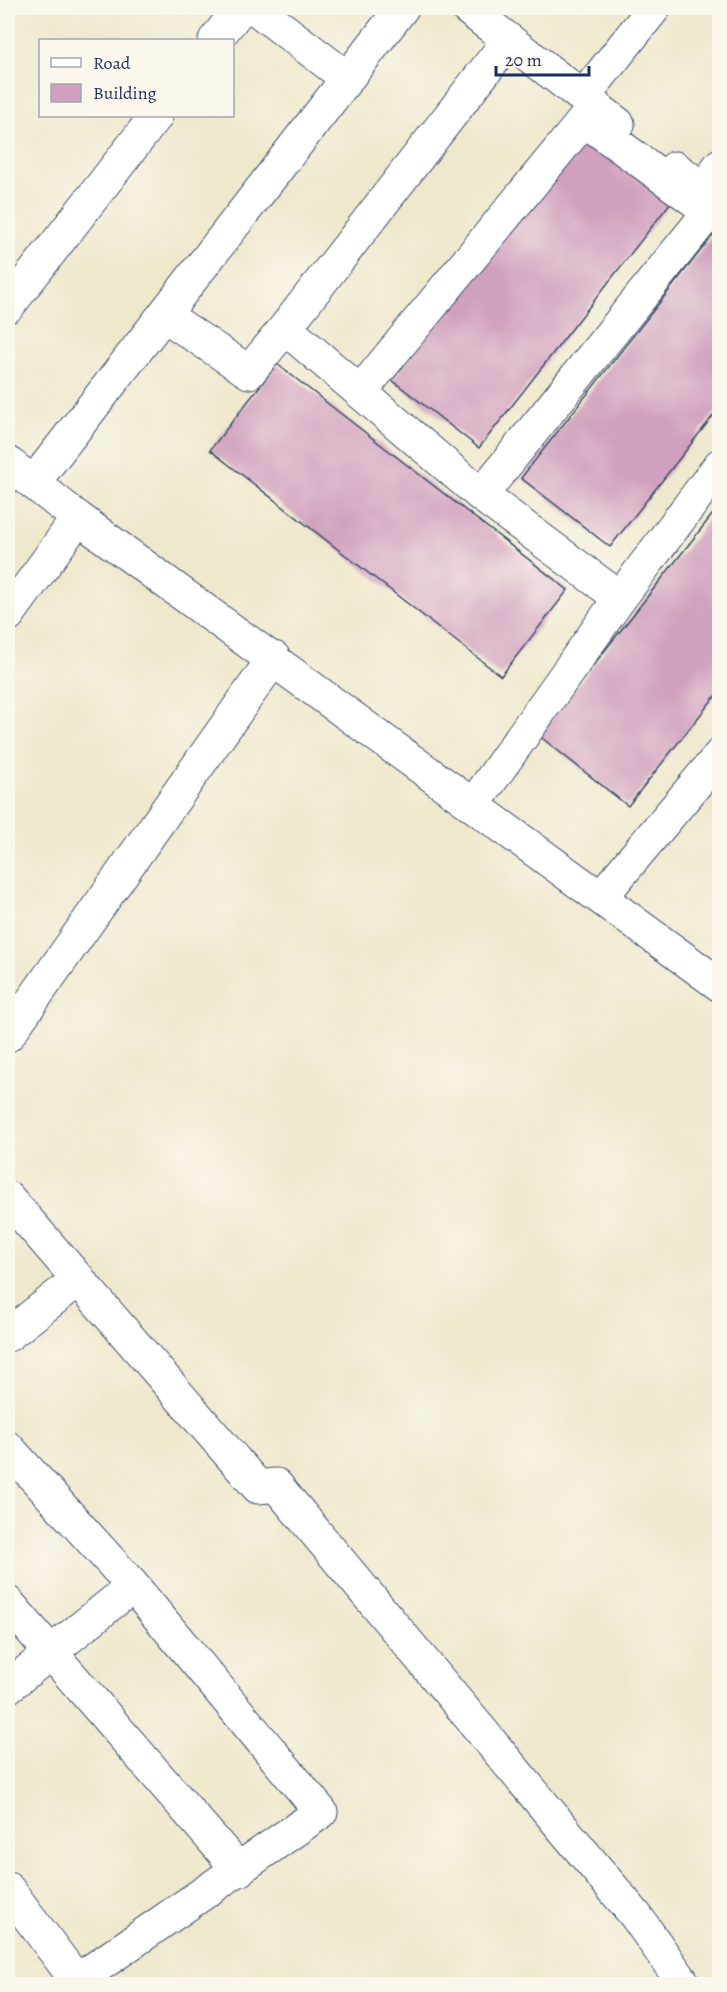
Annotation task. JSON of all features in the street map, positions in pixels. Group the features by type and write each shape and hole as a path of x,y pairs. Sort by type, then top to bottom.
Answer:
{"street":[{"path":"216,39 241,8"},
{"path":"255,8 347,78"},
{"path":"34,482 402,8"},
{"path":"467,8 704,190 720,165"},
{"path":"583,97 654,8"},
{"path":"164,315 249,372 509,40"},
{"path":"8,306 155,117"},
{"path":"361,391 584,120 714,216 481,495"},
{"path":"285,328 481,495 620,598"},
{"path":"8,463 78,518 274,658 720,985"},
{"path":"474,804 620,598 720,465"},
{"path":"8,615 78,518"},
{"path":"8,1035 274,658"},
{"path":"601,897 720,755"},
{"path":"8,1198 258,1487 276,1485 636,1916 684,1984"},
{"path":"8,1335 79,1279"},
{"path":"8,1448 133,1586 321,1812 75,1983 8,1889"},
{"path":"8,1687 133,1586"},
{"path":"8,1603 239,1870"}],"building":[{"path":"588,129 675,197 479,448 392,380"},
{"path":"720,226 720,407 610,547 521,478"},
{"path":"277,364 568,590 501,676 210,450"},
{"path":"720,505 720,690 628,806 538,735"}]}
